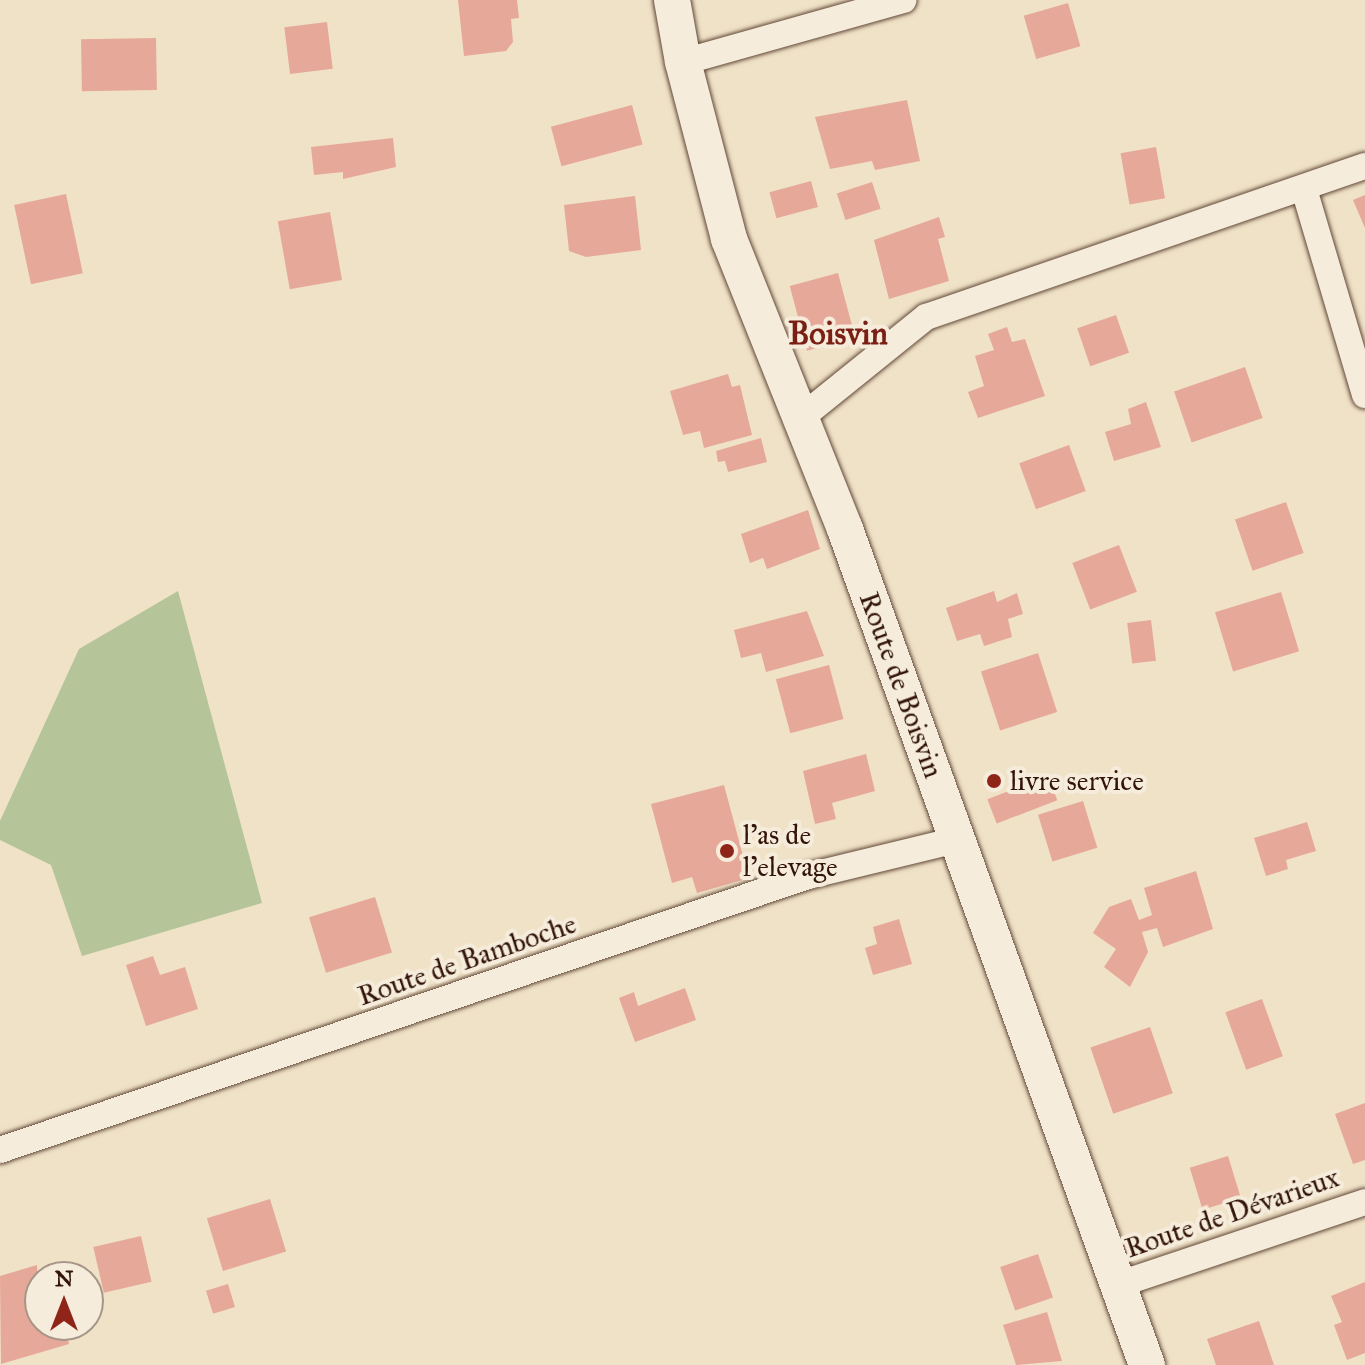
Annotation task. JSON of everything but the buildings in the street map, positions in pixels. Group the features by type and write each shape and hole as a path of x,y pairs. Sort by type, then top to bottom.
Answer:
{"main road":[{"name":"Route de Boisvin","path":"672,0 683,62 729,239 797,421 845,529 1147,1365"}],"street":[{"path":"683,62 903,0"},
{"path":"797,421 926,317 1365,166"},
{"path":"1304,189 1365,395"},
{"name":"Route de Bamboche","path":"0,1150 808,876 957,840"},
{"name":"Route de Dévarieux","path":"1120,1284 1365,1202"}],"green space":[{"path":"178,591 262,903 82,956 51,865 0,840 0,821 79,649"}],"place":[{"name":"livre service","path":"994,781"},
{"name":"l'as de l'elevage","path":"727,851"}],"district":[{"name":"Boisvin","path":"838,334"}]}
